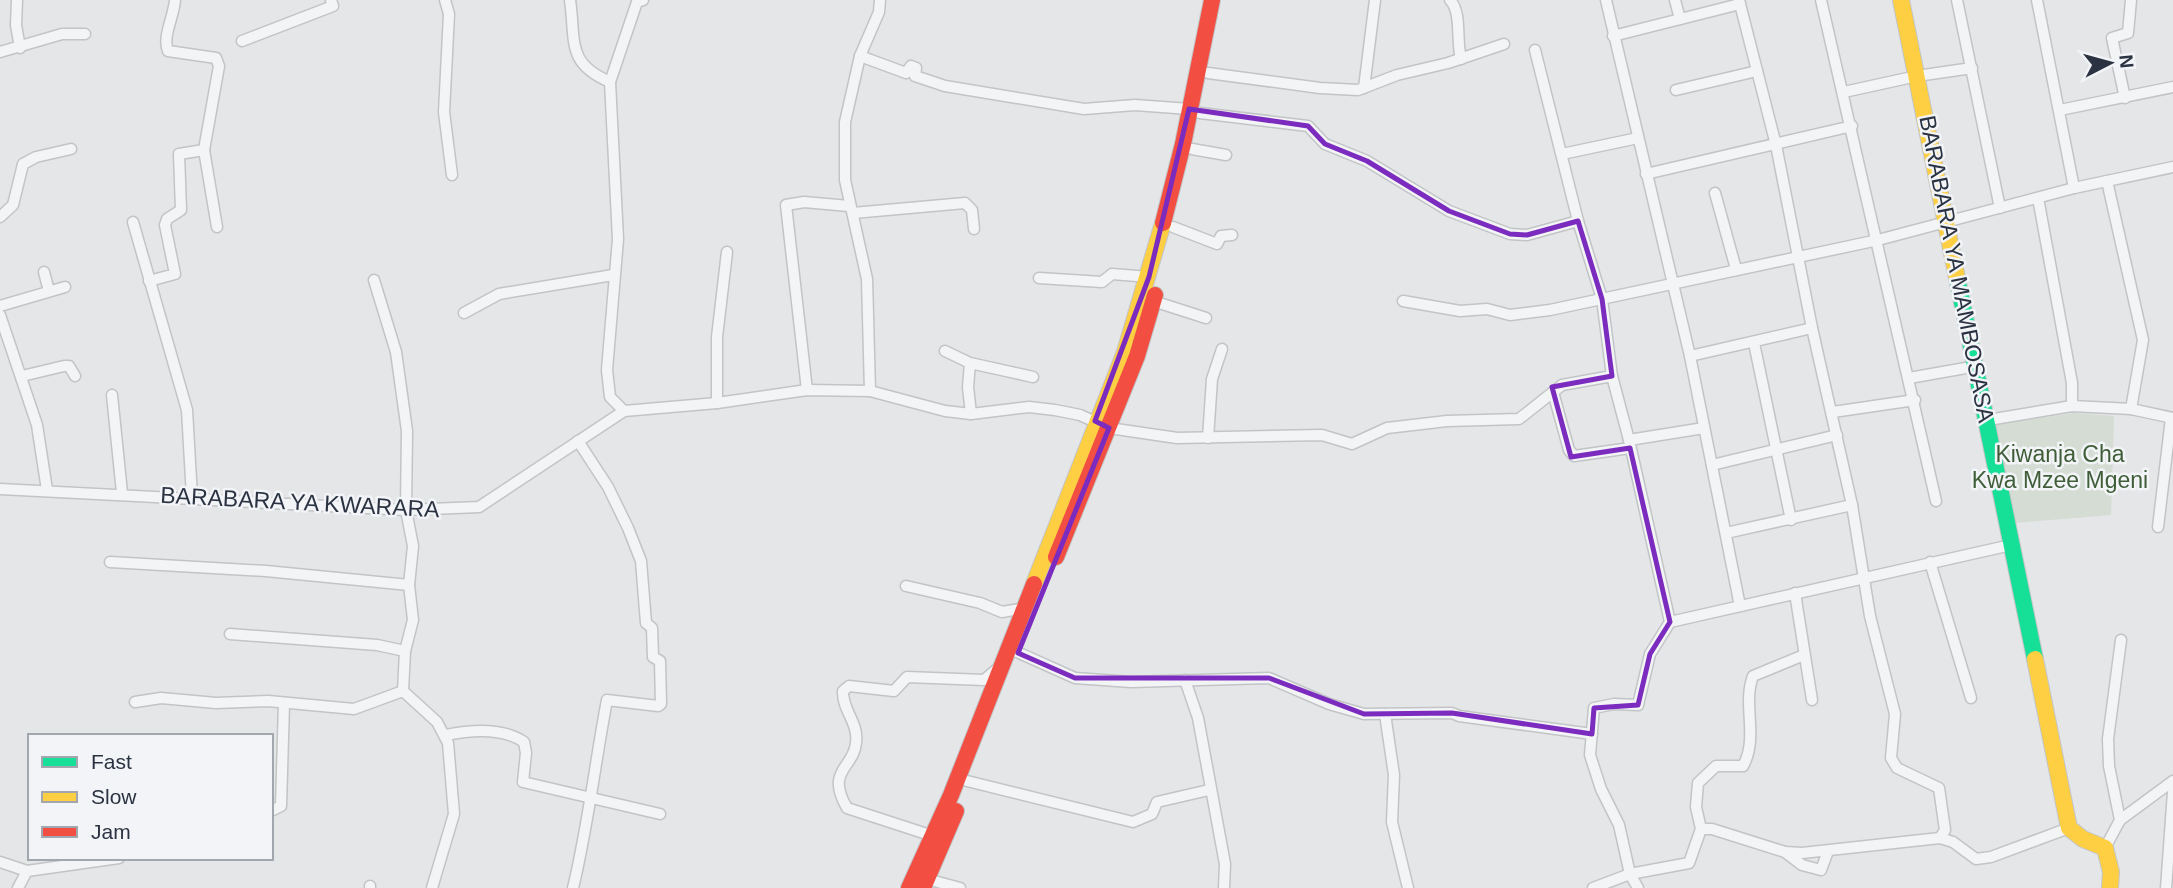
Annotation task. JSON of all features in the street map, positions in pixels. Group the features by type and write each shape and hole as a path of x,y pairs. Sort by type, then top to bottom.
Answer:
{"main road":[{"path":"925,883 967,781 1013,650 1139,329 1153,301 1192,149 1194,111 1212,0"},
{"path":"1139,329 1149,277 1183,144 1208,73 1225,0"},
{"name":"BARABARA YA MAMBOSASA","path":"1901,0 2070,828"},
{"path":"909,888 933,836 1001,665 1013,650 1024,608 1102,425"},
{"path":"2070,828 2083,839 2105,848 2111,872 2109,888"}],"street":[{"path":"17,0 16,25 20,48"},
{"path":"175,0 174,17 168,33 169,51 219,61 204,150 217,227"},
{"path":"242,41 332,6 331,0"},
{"path":"445,0 449,14 444,112 452,175"},
{"path":"570,0 576,52 587,72 610,82"},
{"path":"624,411 610,397 607,370 618,239 610,82 637,2 643,0"},
{"path":"870,391 867,279 845,180 845,122 860,56 879,12 880,0"},
{"path":"1364,88 1376,0"},
{"path":"1450,0 1454,3 1459,26 1456,32 1461,59"},
{"path":"1606,0 1690,356 1740,606"},
{"path":"1675,0 1680,19"},
{"path":"1821,0 1936,500"},
{"path":"1957,0 2000,208"},
{"path":"2037,0 2074,188"},
{"path":"2125,98 2112,38 2129,33 2131,0"},
{"path":"1613,36 1740,2 1776,145 1812,328 1852,505 1862,576 1895,714 1891,758 1897,768 1939,788 1945,831 1940,838"},
{"path":"0,52 62,34 85,34"},
{"path":"1208,73 1320,88 1364,88 1397,75 1461,59 1504,44"},
{"path":"1535,50 1578,221 1602,299 1612,376 1670,622 1650,654 1639,705 1614,704 1594,708 1590,755 1601,789 1619,825 1629,874 1638,888"},
{"path":"860,56 906,73 911,66 916,68 915,76 945,86 1084,109 1135,105 1308,126 1325,144 1367,161 1449,211 1510,234 1527,235 1578,221"},
{"path":"1844,92 1917,76 1972,68"},
{"path":"1676,90 1758,71"},
{"path":"2060,110 2173,87"},
{"path":"1646,174 1852,126"},
{"path":"1562,154 1638,138"},
{"path":"0,217 13,205 23,164 36,157 71,149"},
{"path":"1192,149 1226,155"},
{"path":"149,281 175,274 165,225 167,219 181,210 179,154 182,151 204,150"},
{"path":"1403,301 1460,311 1487,309 1510,315 1550,310 1878,240 2074,188 2173,167"},
{"path":"2107,181 2143,340 2132,410"},
{"path":"1715,193 1736,269"},
{"path":"2038,198 2072,383 2072,406"},
{"path":"807,390 786,205 804,202 851,209 965,203 972,210 974,229"},
{"path":"133,222 187,410 192,497"},
{"path":"1173,228 1217,243 1221,236 1232,235"},
{"path":"717,403 717,337 727,252"},
{"path":"44,272 49,291"},
{"path":"1039,278 1102,282 1112,274 1149,277"},
{"path":"464,313 499,294 613,275"},
{"path":"374,280 396,352 407,432 406,510 413,546 409,585 413,620 405,651 403,691 446,735 454,814 432,888"},
{"path":"0,306 65,287"},
{"path":"1153,301 1206,318"},
{"path":"0,315 37,425 47,490"},
{"path":"1690,356 1812,328"},
{"path":"1754,343 1791,520"},
{"path":"1208,438 1212,379 1222,349"},
{"path":"944,351 970,363 1033,377"},
{"path":"970,363 968,387 971,414"},
{"path":"22,376 64,366 69,366 75,376"},
{"path":"1909,378 1977,366"},
{"name":"BARABARA YA KWARARA","path":"0,489 406,510 479,507 624,411 717,403 807,390 870,391 945,411 971,414 1029,407 1055,410 1102,425 1177,438 1322,435 1352,443 1387,428 1447,421 1519,419 1562,385 1612,376"},
{"path":"1553,392 1569,450 1574,456 1704,428"},
{"path":"112,395 122,494"},
{"path":"1833,412 1914,400"},
{"path":"1988,420 2072,406 2132,410 2172,418 2158,527"},
{"path":"1712,465 1837,435"},
{"path":"573,888 584,822 592,797 607,700 658,706 661,704 660,662 653,657 652,628 646,623 641,561 608,487 578,441"},
{"path":"1726,533 1852,505"},
{"path":"1670,622 1862,576 2011,545"},
{"path":"110,562 266,571 409,585"},
{"path":"1930,562 1971,698"},
{"path":"906,586 980,603 1002,612 1024,608"},
{"path":"1795,593 1812,700"},
{"path":"230,634 377,645 405,651"},
{"path":"2120,820 2109,766 2108,739 2121,640"},
{"path":"1013,650 1075,678 1131,682 1269,678 1329,705 1364,714 1452,713 1592,734"},
{"path":"1593,888 1629,874 1689,863 1701,829 1696,807 1698,783 1708,770 1716,766 1743,766 1747,758 1751,740 1749,687 1753,676 1804,655"},
{"path":"933,836 847,808 839,795 841,768 857,746 855,726 842,702 843,691 849,686 894,691 907,677 984,680 1001,665"},
{"path":"1185,680 1189,699 1198,718 1227,886"},
{"path":"135,702 160,698 216,703 253,701 354,709 403,691"},
{"path":"273,810 281,806 284,703"},
{"path":"1385,713 1394,775 1392,822 1408,888"},
{"path":"446,735 471,730 517,737 524,741 526,753 523,782 660,814"},
{"path":"967,781 1133,822 1152,814 1157,802 1209,790"},
{"path":"2105,848 2120,820 2173,781"},
{"path":"2166,888 2173,792"},
{"path":"1784,852 1828,851 1940,838 1953,842 1976,859 1991,857 2070,828"},
{"path":"1701,829 1712,829 1784,852 1802,865 1821,870 1828,851"},
{"path":"0,862 27,871 105,860"},
{"path":"18,888 27,871"},
{"path":"925,883 960,888"}],"highlighted area":[{"path":"1189,109 1308,126 1325,144 1367,161 1449,211 1510,234 1527,235 1578,221 1602,299 1612,376 1552,387 1571,457 1630,448 1670,622 1650,654 1638,705 1594,708 1592,734 1452,713 1364,714 1269,678 1075,678 1018,653 1109,428 1095,421 1149,277"}],"green space":[{"name":"Kiwanja Cha Kwa Mzee Mgeni","path":"2074,413 2114,416 2111,515 2014,523 1996,424"}],"traffic: fast":[{"path":"1957,278 2035,659"}],"traffic: slow":[{"path":"1901,0 1957,278"},
{"path":"1034,584 1125,352 1163,223"},
{"path":"2035,659 2069,828 2083,839 2105,848 2111,872 2110,888"}],"traffic: jam":[{"path":"1163,223 1183,144 1212,0"},
{"path":"1056,557 1137,356 1155,295"},
{"path":"909,888 951,795 1034,584"},
{"path":"923,888 956,811"}]}
